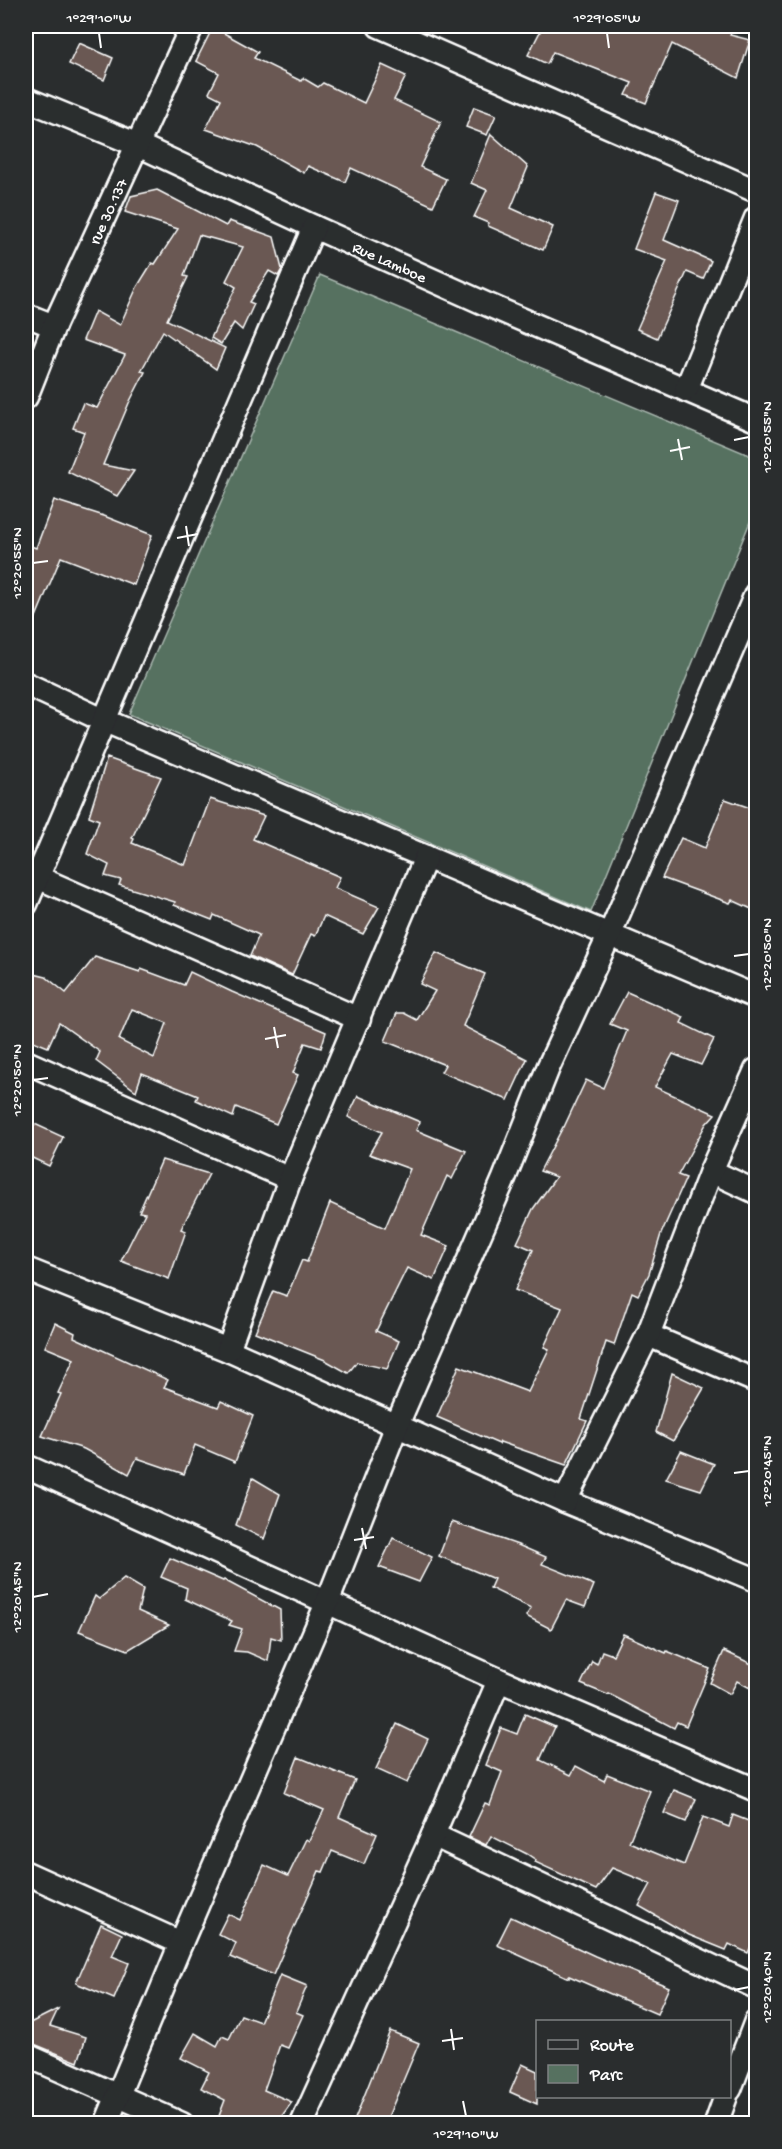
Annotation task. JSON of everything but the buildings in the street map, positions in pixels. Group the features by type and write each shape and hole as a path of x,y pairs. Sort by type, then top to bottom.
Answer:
{"street":[{"name":"rue 30.137","path":"26,398 54,326 192,26"},
{"path":"379,26 756,191"},
{"name":"Rue Lamboe","path":"26,99 138,145 314,227 756,420"},
{"path":"686,390 756,218"},
{"path":"26,904 314,227"},
{"path":"26,315 54,326"},
{"path":"105,2124 327,1603 397,1425 503,1181 548,1068 609,936 756,594"},
{"path":"26,684 103,720 756,997"},
{"path":"228,1350 290,1179 426,857"},
{"path":"37,877 359,1019"},
{"path":"26,1062 290,1179"},
{"path":"565,1501 648,1335 711,1171 756,1070"},
{"path":"711,1171 756,1192"},
{"path":"26,1269 228,1350 565,1501 756,1580"},
{"path":"648,1335 756,1381"},
{"path":"26,1466 499,1680 756,1790"},
{"path":"302,2124 499,1680"},
{"path":"432,1835 756,1987"},
{"path":"26,1873 181,1943"},
{"path":"731,2084 756,2021"},
{"path":"26,2055 182,2124"},
{"path":"716,2124 726,2098"}],"green space":[{"path":"320,275 756,458 756,507 591,912 129,714"}]}
